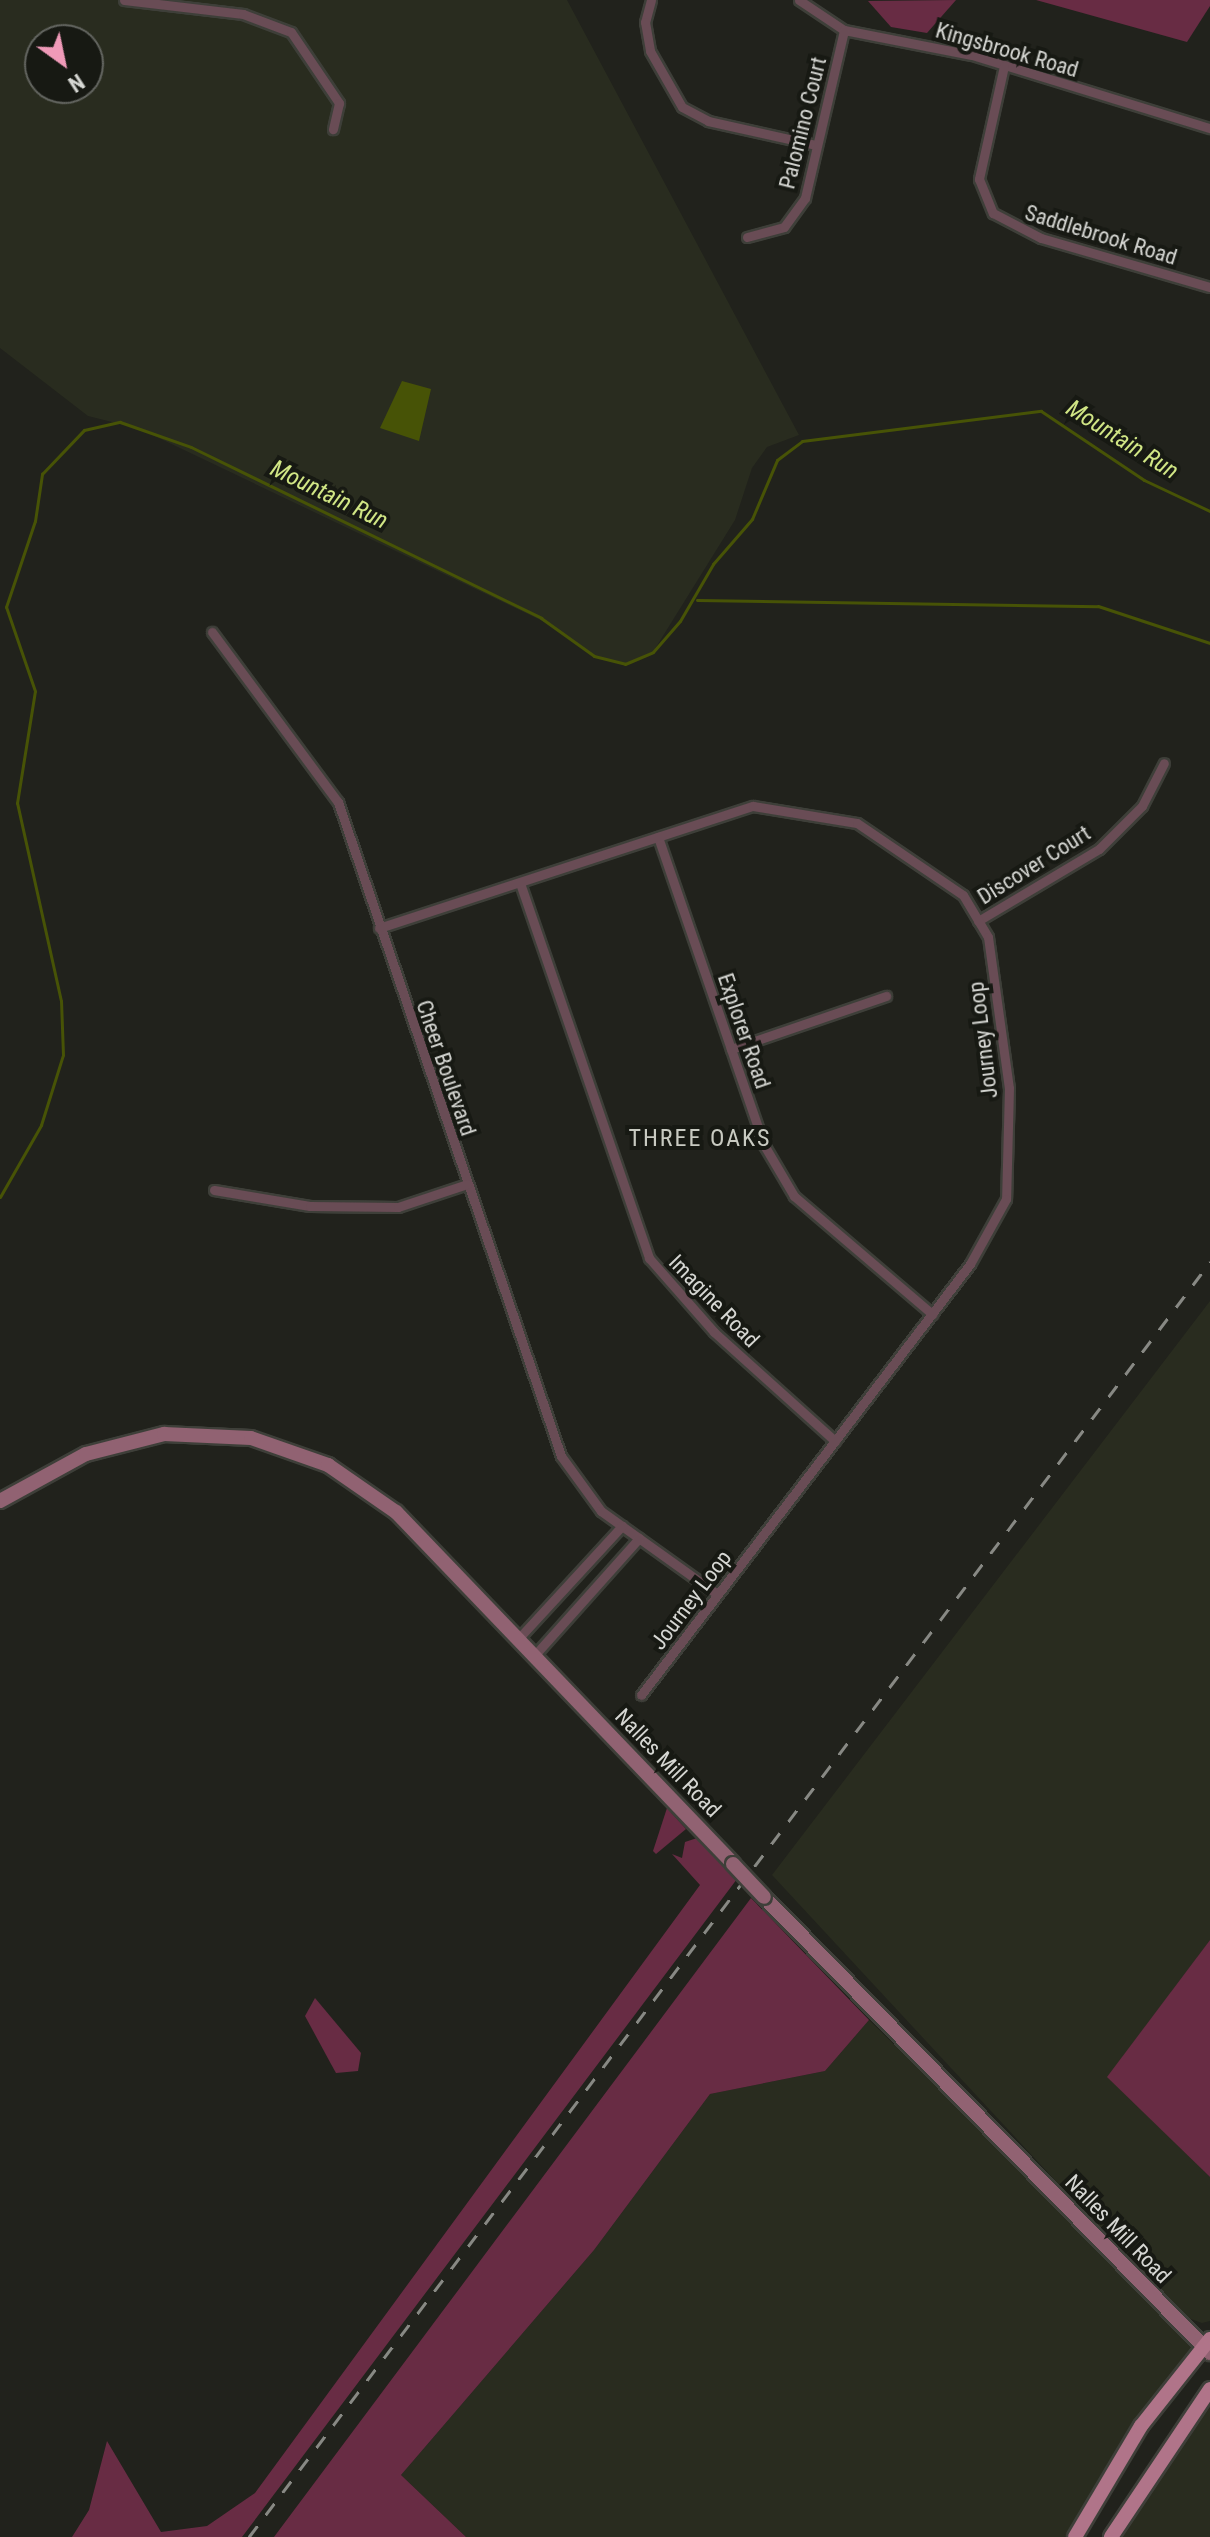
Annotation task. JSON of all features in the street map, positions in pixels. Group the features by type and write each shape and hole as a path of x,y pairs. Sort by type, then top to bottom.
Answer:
{"main road":[{"path":"1075,2537 1141,2426 1208,2346"},
{"path":"1111,2537 1210,2389"}],"street":[{"path":"124,0 243,14 291,32 339,103 333,129"},
{"path":"651,0 646,36 682,107 708,121 816,145"},
{"name":"Kingsbrook Road","path":"799,0 844,30 1004,66 1210,128"},
{"name":"Palomino Court","path":"747,237 767,236 796,213 844,30"},
{"name":"Saddlebrook Road","path":"1004,66 979,179 993,213 1041,238 1210,287"},
{"name":"Cheer Boulevard","path":"212,632 338,802 561,1456 601,1511 717,1594"},
{"name":"Discover Court","path":"978,921 1099,849 1142,806 1164,763"},
{"name":"Journey Loop","path":"379,928 753,806 857,823 963,895 988,937 1009,1088 1006,1199 932,1314 641,1695"},
{"name":"Explorer Road","path":"658,837 764,1145 794,1196 932,1314"},
{"name":"Imagine Road","path":"520,883 649,1258 714,1332 835,1441"},
{"path":"731,1049 886,996"},
{"path":"214,1190 310,1206 398,1207 467,1184"},
{"name":"Nalles Mill Road","path":"0,1501 86,1454 138,1438 197,1432 278,1444 374,1494 518,1639 764,1897 1208,2346"},
{"path":"518,1639 622,1526"},
{"path":"534,1656 639,1538"}],"shaded area":[{"path":"0,0 567,0 799,435 767,447 752,468 735,520 653,652 625,664 594,656 555,627 140,429 88,416 0,348"},
{"path":"956,0 927,33 891,27 868,1"},
{"path":"1036,0 1210,0 1210,6 1187,42"},
{"path":"402,381 431,389 419,441 380,428"},
{"path":"1210,1301 1210,1940 1108,2077 1210,2177 1210,2321 1202,2323 1180,2315 772,1875"},
{"path":"667,1808 686,1829 656,1854 653,1851"},
{"path":"700,1837 737,1879 242,2537 72,2537 89,2510 107,2441 161,2532 207,2526 255,2493 700,1885 672,1854 682,1858 685,1842"},
{"path":"751,1898 869,2020 825,2071 710,2094 594,2250 401,2475 466,2537 274,2537"},
{"path":"1210,1940 1210,2177 1107,2077"},
{"path":"315,1998 361,2053 358,2071 336,2073 305,2016"},
{"path":"869,2020 1203,2347 1075,2537 466,2537 401,2475 594,2250 710,2094 825,2071"},
{"path":"1210,2389 1210,2537 1113,2537"}],"waterway":[{"name":"Mountain Run","path":"0,1197 41,1125 63,1055 61,1001 17,803 35,691 6,607 35,521 42,474 84,430 120,422 191,447 541,618 594,656 625,664 653,652 680,621 713,564 752,519 777,460 802,441 1041,411 1144,480 1210,511"},
{"path":"697,600 1098,606 1210,643"}],"railway":[{"path":"249,2537 1210,1262"}],"district":[{"name":"THREE OAKS","path":"700,1139"}]}
